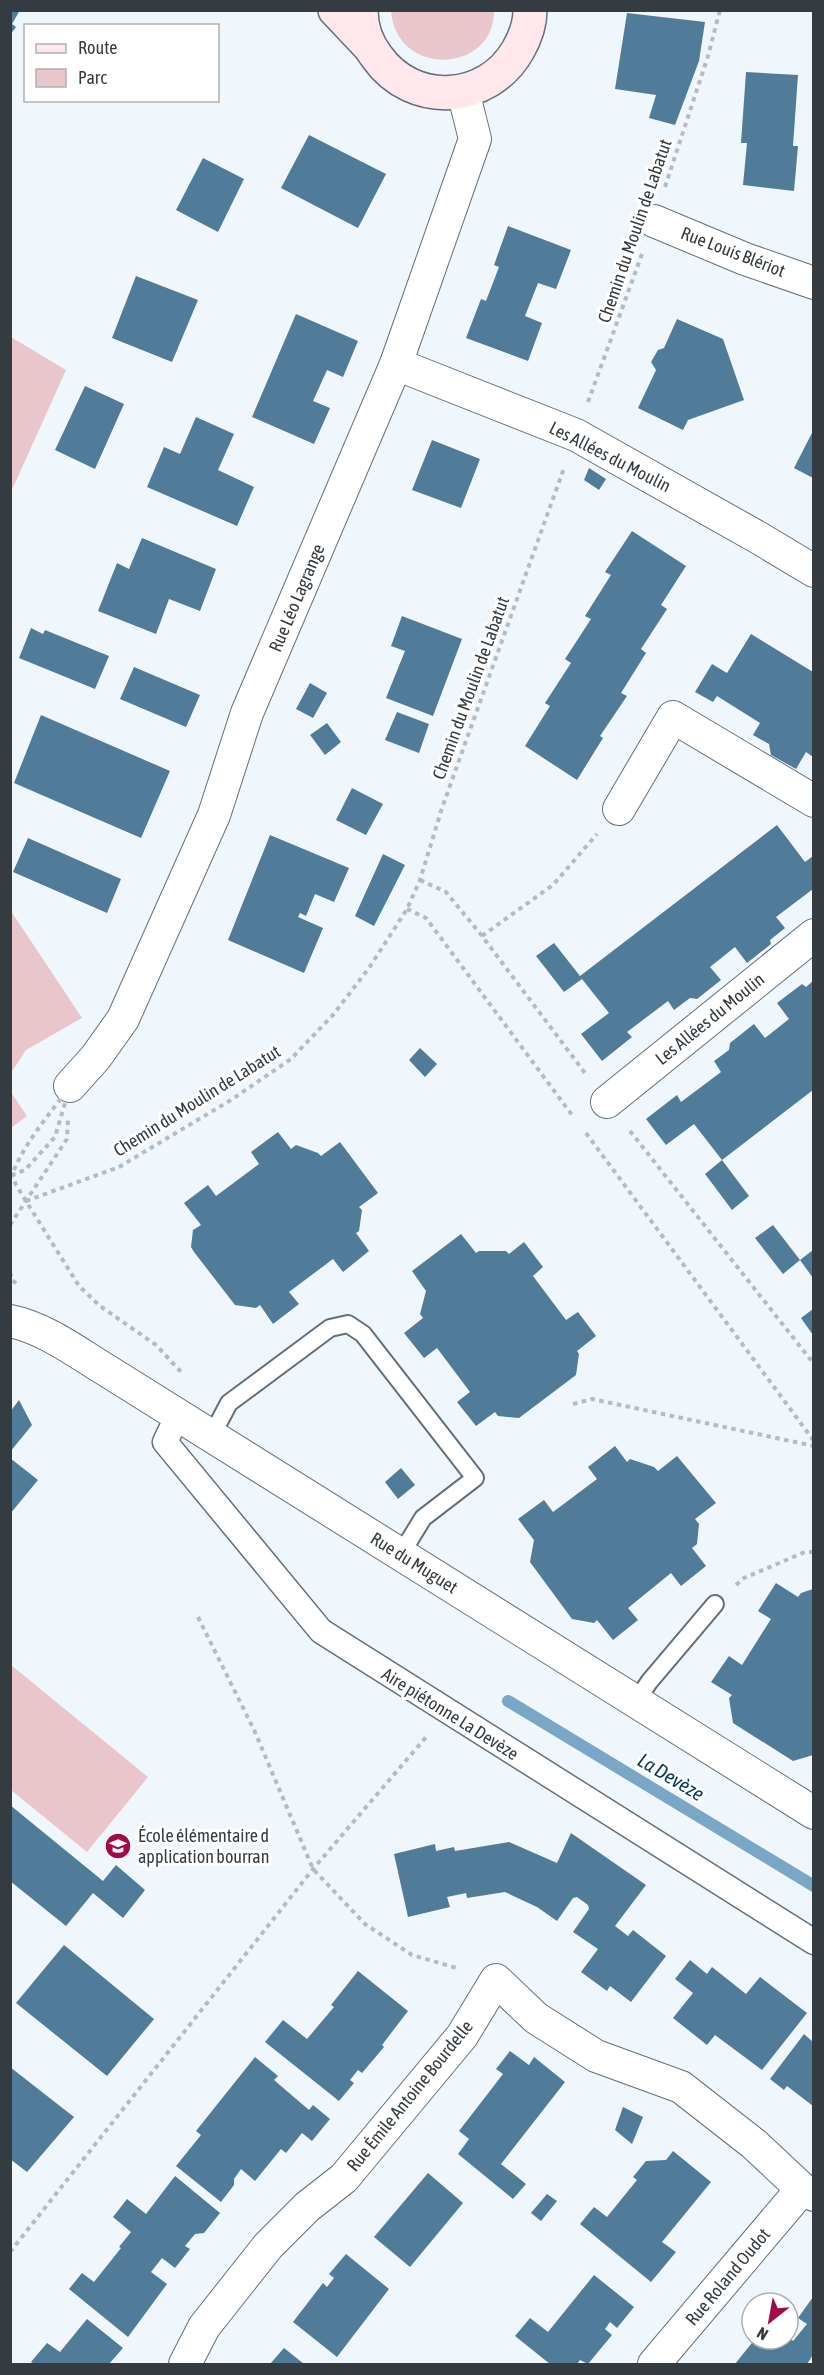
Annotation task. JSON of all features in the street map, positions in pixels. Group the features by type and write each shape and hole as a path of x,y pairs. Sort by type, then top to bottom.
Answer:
{"main road":[{"path":"335,10 369,46 385,69 408,84 435,93 463,91 489,82 510,63 527,25 547,10"},
{"path":"361,10 361,19 369,46"}],"street":[{"name":"Rue Léo Lagrange","path":"70,1097 123,1019 214,815 247,713 396,364 475,139 463,91"},
{"name":"Rue Louis Blériot","path":"654,221 745,259 813,283"},
{"name":"Les Allées du Moulin","path":"396,364 576,435 813,571"},
{"path":"619,809 673,717 813,801"},
{"name":"Les Allées du Moulin","path":"607,1102 813,935"},
{"name":"Rue du Muguet","path":"10,1321 25,1324 51,1337 212,1435 813,1813"},
{"name":"Aire piétonne La Devèze","path":"178,1415 165,1442 321,1631 813,1942"},
{"path":"496,1980 536,2018 596,2056 681,2087 754,2144 808,2192"},
{"name":"Rue Émile Antoine Bourdelle","path":"185,2364 204,2327 268,2246 307,2206 344,2178 462,2036 496,1980"},
{"name":"Rue Roland Oudot","path":"654,2364 808,2192"}],"lane":[{"path":"212,1435 229,1403 330,1328 348,1324 363,1334 475,1478 423,1518 400,1554"},
{"path":"636,1702 649,1682 715,1604"}],"path":[{"name":"Chemin du Moulin de Labatut","path":"26,1201 119,1167 231,1100 291,1059 333,1015 369,968 407,909 420,880 442,808 654,221 708,56 720,10"},
{"path":"482,936 553,885 619,809"},
{"path":"407,909 426,918 573,1116"},
{"path":"11,1175 38,1130 70,1097"},
{"path":"11,1175 25,1170 55,1137 70,1097"},
{"path":"10,1225 67,1139 69,1118"},
{"path":"580,1125 813,1441"},
{"path":"11,1175 79,1286 100,1306 156,1345 185,1375 192,1392 178,1415"},
{"path":"573,1404 592,1399 813,1446"},
{"path":"715,1604 744,1578 805,1552 813,1552"},
{"path":"198,1617 255,1732 313,1869 365,1924 412,1955 496,1980"},
{"path":"10,2252 313,1869 435,1727 445,1711"}],"green space":[{"path":"494,10 490,31 479,47 463,56 445,60 426,57 409,48 397,33 391,11"},
{"path":"11,337 66,370 11,492"},
{"path":"11,911 82,1018 26,1050 11,1073"},
{"path":"10,1091 27,1116 11,1128 10,1128"},
{"path":"11,1665 148,1777 87,1852 11,1790"}],"building":[{"path":"10,10 20,10 12,24 16,27 10,35"},
{"path":"627,13 705,22 699,61 675,125 649,118 656,95 615,89"},
{"path":"746,72 798,75 793,146 798,146 794,191 743,185 747,143 741,143"},
{"path":"309,135 386,174 358,228 281,188"},
{"path":"203,158 244,179 218,232 176,210"},
{"path":"508,226 571,250 556,289 538,283 525,316 542,323 528,361 466,338 481,299 486,301 499,267 494,265"},
{"path":"136,276 198,300 172,362 112,338"},
{"path":"296,314 358,341 343,377 327,370 313,401 330,408 314,444 252,417"},
{"path":"677,319 723,339 744,400 688,420 683,430 638,408 656,370 651,362 658,350 664,348"},
{"path":"85,386 124,404 95,469 55,450"},
{"path":"196,417 234,434 218,470 254,487 237,526 147,487 164,447 180,454"},
{"path":"813,431 813,478 794,468"},
{"path":"432,440 480,459 461,508 412,490"},
{"path":"589,468 606,479 599,490 584,480"},
{"path":"632,531 686,566 661,605 667,609 641,649 646,653 621,693 627,696 600,736 603,738 577,780 525,746 550,706 545,703 571,663 565,659 591,619 585,616 611,575 605,572"},
{"path":"142,538 216,569 200,611 169,599 156,634 98,611 117,563 129,569"},
{"path":"402,616 462,639 433,716 386,698 405,651 391,646"},
{"path":"31,628 43,634 45,630 109,656 95,689 19,658"},
{"path":"751,634 813,672 813,757 806,752 796,769 771,755 769,744 753,735 760,723 717,696 713,702 695,692 712,664 727,673"},
{"path":"134,667 200,695 186,727 120,699"},
{"path":"310,683 327,693 313,718 296,709"},
{"path":"397,712 429,724 419,753 385,740"},
{"path":"41,715 170,771 141,838 14,783"},
{"path":"327,723 341,742 325,755 310,735"},
{"path":"352,788 383,804 366,835 336,820"},
{"path":"777,825 805,862 813,856 813,889 776,917 785,928 770,940 771,944 747,963 735,947 710,967 721,980 697,999 690,998 674,1010 668,1001 627,1032 632,1037 602,1061 581,1034 609,1013 582,979 564,992 536,956 554,943 580,976"},
{"path":"270,835 349,868 334,902 315,894 306,916 300,913 298,917 323,928 304,973 228,940"},
{"path":"28,838 121,879 107,913 13,872"},
{"path":"383,854 405,865 374,926 355,916"},
{"path":"813,981 813,1090 722,1160 694,1124 666,1145 646,1119 677,1095 681,1102 721,1072 714,1061 729,1050 730,1043 754,1024 765,1038 789,1019 777,1003 802,984 806,987"},
{"path":"420,1048 437,1064 425,1077 409,1060"},
{"path":"278,1132 291,1149 296,1145 321,1156 340,1142 378,1193 359,1207 362,1210 359,1231 356,1233 369,1251 343,1272 333,1259 289,1292 299,1304 273,1324 260,1305 256,1308 235,1305 194,1252 191,1247 193,1230 201,1225 184,1203 208,1185 216,1196 259,1164 251,1152"},
{"path":"722,1160 749,1196 732,1210 705,1174"},
{"path":"773,1225 800,1260 783,1274 755,1238"},
{"path":"461,1234 476,1253 506,1251 509,1254 524,1242 543,1267 533,1276 566,1320 578,1312 596,1336 577,1351 579,1354 576,1375 519,1418 498,1416 495,1412 476,1426 457,1402 470,1392 437,1348 424,1358 404,1333 423,1318 420,1314 426,1291 412,1271"},
{"path":"813,1250 813,1278 800,1260"},
{"path":"813,1309 813,1335 801,1318"},
{"path":"19,1400 32,1425 10,1452 10,1412"},
{"path":"615,1446 627,1462 630,1459 654,1467 658,1471 677,1456 716,1503 695,1519 699,1524 697,1544 692,1548 706,1566 681,1586 671,1573 628,1608 638,1620 613,1640 597,1620 594,1623 572,1619 530,1562 534,1540 518,1519 544,1500 553,1512 597,1479 588,1467"},
{"path":"10,1458 38,1480 10,1514"},
{"path":"401,1468 415,1485 398,1499 385,1482"},
{"path":"776,1583 798,1597 801,1593 813,1589 813,1755 793,1761 733,1723 729,1698 732,1695 711,1682 729,1656 742,1665 771,1619 758,1611"},
{"path":"10,1805 103,1881 116,1865 145,1890 123,1918 93,1893 66,1926 10,1881"},
{"path":"571,1833 646,1885 615,1926 628,1936 633,1930 666,1956 631,2002 610,1986 607,1991 581,1972 598,1949 573,1932 589,1909 588,1905 577,1897 573,1898 557,1921 537,1907 505,1892 467,1898 466,1893 447,1897 450,1907 408,1917 394,1854 435,1844 436,1851 454,1847 455,1851 509,1842 557,1863"},
{"path":"64,1945 154,2019 107,2076 16,2003"},
{"path":"690,1960 707,1974 712,1967 746,1994 760,1977 807,2013 762,2070 715,2035 707,2045 673,2018 693,1993 675,1979"},
{"path":"358,1971 408,2011 382,2045 384,2047 362,2073 358,2070 350,2080 354,2083 339,2101 265,2042 283,2020 307,2039 334,2007 331,2005"},
{"path":"804,2034 813,2042 813,2106 787,2086 784,2090 770,2079"},
{"path":"510,2051 529,2065 534,2057 565,2082 501,2164 526,2184 513,2199 458,2154 469,2139 459,2131 503,2074 496,2069"},
{"path":"255,2057 278,2076 274,2080 309,2110 313,2105 330,2119 312,2141 302,2133 286,2153 281,2149 255,2181 241,2169 234,2179 234,2185 221,2202 176,2166 201,2135 196,2131"},
{"path":"10,2067 74,2117 27,2172 10,2159"},
{"path":"623,2107 643,2117 632,2144 615,2130"},
{"path":"673,2151 711,2182 662,2242 676,2252 651,2282 580,2224 594,2207 607,2217 637,2180 633,2177 646,2161 666,2160"},
{"path":"428,2173 463,2203 410,2267 374,2237"},
{"path":"175,2176 220,2213 204,2233 195,2234 185,2246 190,2249 175,2268 162,2258 151,2272 167,2284 128,2337 69,2289 82,2273 94,2282 121,2248 119,2247 131,2232 113,2217 127,2199 146,2214"},
{"path":"547,2194 557,2201 541,2221 531,2213"},
{"path":"346,2254 389,2289 337,2357 293,2322 323,2283 327,2287 334,2278 329,2274"},
{"path":"594,2275 634,2307 617,2328 610,2322 605,2329 612,2335 588,2364 580,2360 577,2364 550,2364 515,2336 530,2318 548,2332"},
{"path":"813,2297 813,2355 807,2364 735,2364 745,2351 800,2351 800,2332 807,2324 800,2319 800,2315"},
{"path":"87,2319 123,2348 109,2364 34,2364 31,2362 47,2343 60,2352"},
{"path":"284,2348 304,2364 270,2364"}],"waterway":[{"name":"La Devèze","path":"508,1701 814,1886"}],"place":[{"name":"École élémentaire d application bourran","path":"118,1846"}]}
